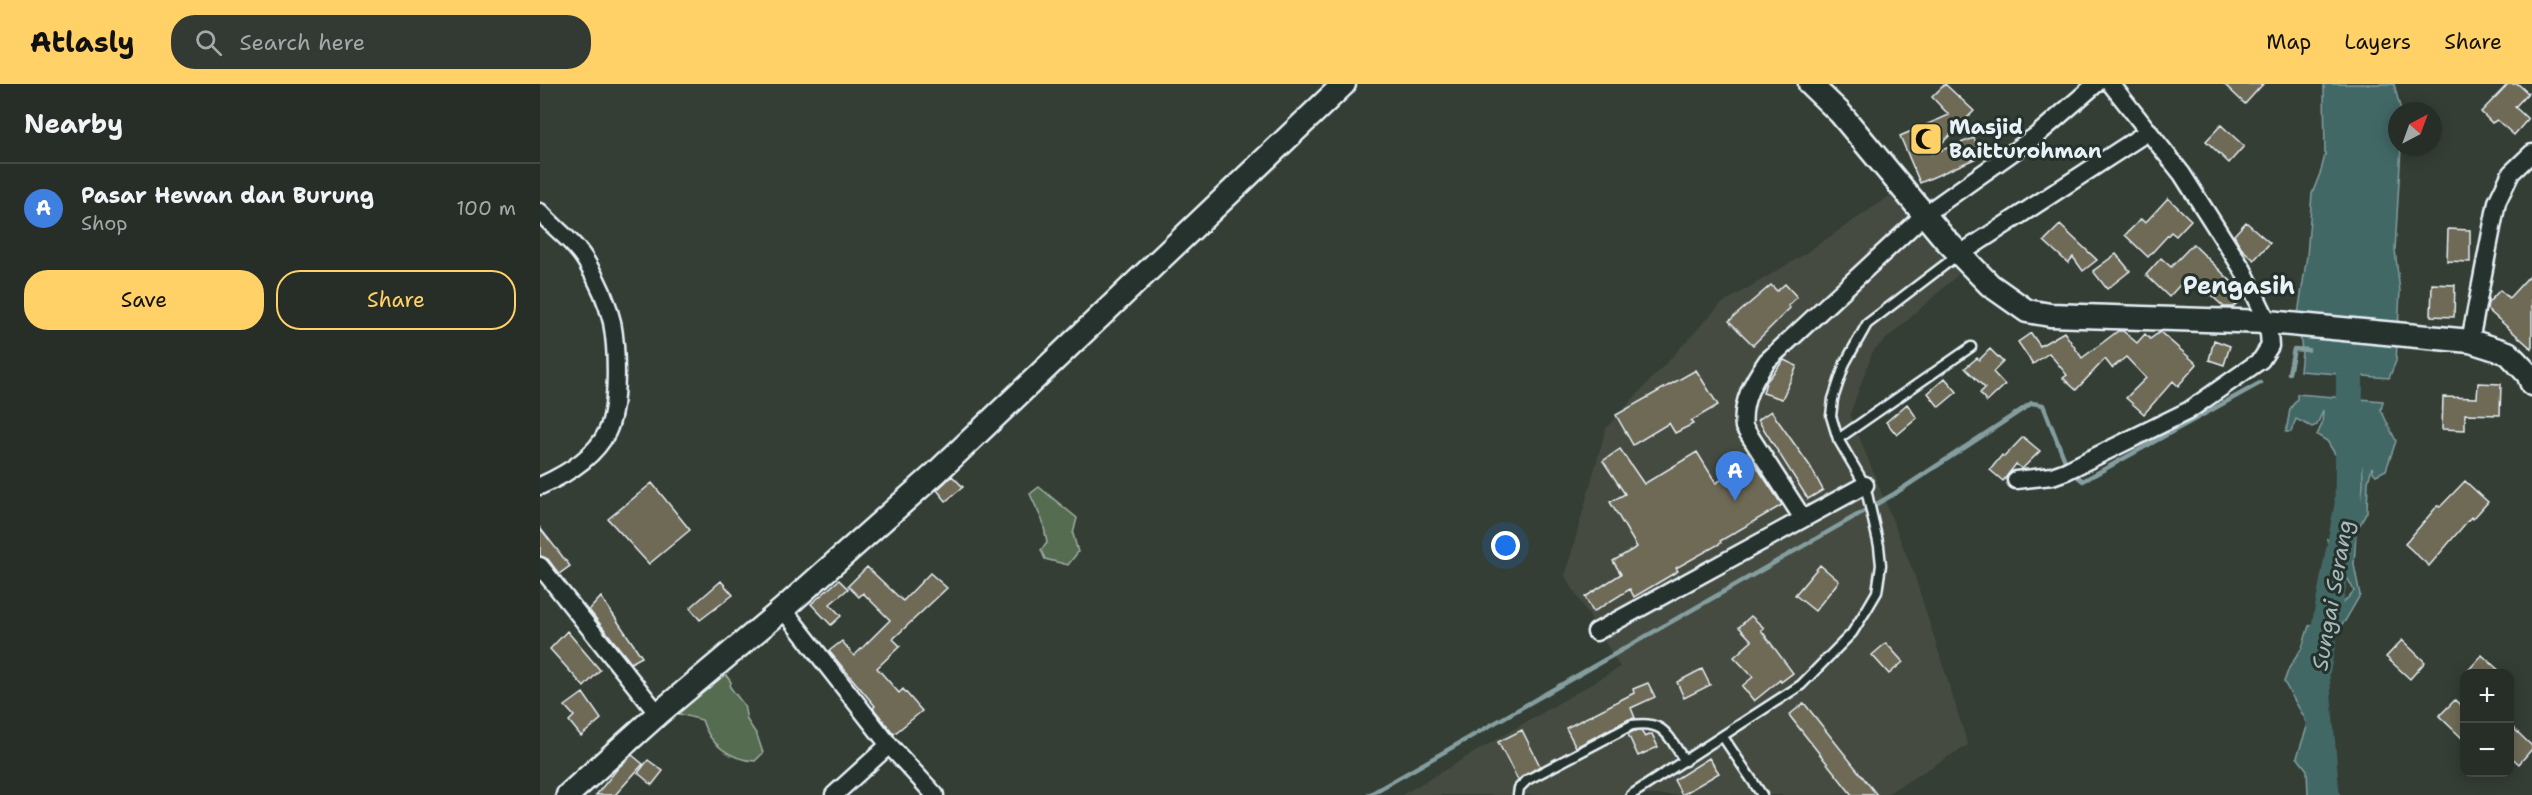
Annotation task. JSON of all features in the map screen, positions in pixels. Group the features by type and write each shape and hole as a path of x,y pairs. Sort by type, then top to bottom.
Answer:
{"street":[{"path":"568,795 936,473 1344,84"},
{"path":"1810,84 1840,113 1924,215 1960,254 1990,285 2027,311 2050,315 2275,323 2470,340 2508,353 2531,376"},
{"path":"1802,517 1744,427 1743,413 1754,379 1767,361 1924,215 2037,135 2096,84"},
{"path":"2016,480 2052,476 2066,471 2188,411 2261,360 2270,346 2275,323 2214,222 2182,174 2110,84"},
{"path":"1960,254 2149,131"},
{"path":"2470,340 2497,202 2511,173 2532,153"},
{"path":"540,212 586,260 600,288 612,323 615,362 614,401 607,431 592,453 558,478 540,486"},
{"path":"1596,632 1802,517 1865,485"},
{"path":"540,566 658,714"},
{"path":"783,609 889,745 935,795"},
{"path":"834,795 889,745"}],"lane":[{"path":"1631,795 1801,685 1852,633 1877,592 1881,565 1865,485 1838,439 1831,416 1833,399 1845,363 1867,324 1960,254"},
{"path":"1838,439 1971,347"},
{"path":"1518,795 1519,788 1527,780 1632,725 1649,723 1661,728 1685,761"},
{"path":"1723,736 1762,795"}],"shaded area":[{"path":"1891,195 1959,274 1873,351 1850,414 1914,574 1968,745 1885,795 1402,795 1620,667 1565,576 1606,428 1721,304 1800,257"}],"green space":[{"path":"1039,487 1077,518 1073,534 1078,552 1068,565 1045,559 1041,550 1047,543 1043,522 1030,494"},
{"path":"723,671 731,682 730,687 744,705 747,720 757,735 763,753 755,761 730,754 710,736 702,720 679,714 679,708"}],"water":[{"path":"2324,84 2394,84 2399,102 2388,102 2388,156 2400,156 2395,250 2400,291 2396,361 2389,378 2300,371 2302,351 2298,314 2307,256 2312,194 2325,155"},
{"path":"2297,394 2383,401 2381,410 2396,441 2386,470 2376,475 2372,467 2368,482 2367,512 2356,532 2354,565 2360,595 2345,621 2331,635 2311,672 2323,701 2339,795 2308,795 2307,770 2297,757 2308,724 2284,682 2289,668 2302,648 2309,626 2325,623 2354,591 2344,571 2332,560 2327,539 2343,551 2348,542 2348,519 2357,515 2363,478 2358,456 2335,454 2327,441 2317,435 2322,424 2323,410 2317,425 2312,427 2296,419 2291,432 2286,432 2290,409 2297,399"}],"building":[{"path":"1945,84 1974,111 1931,154 1974,138 1981,156 1920,183 1900,136 1949,115 1932,97"},
{"path":"2224,84 2263,84 2245,104"},
{"path":"2508,84 2518,84 2528,93 2515,107 2528,119 2514,135 2497,120 2492,123 2481,112"},
{"path":"2221,125 2244,146 2229,163 2206,141"},
{"path":"2168,198 2191,220 2176,236 2171,232 2148,257 2125,235 2141,219 2145,223"},
{"path":"2246,222 2270,243 2254,260 2242,249 2234,235"},
{"path":"2060,225 2097,260 2083,271 2073,257 2068,263 2044,241"},
{"path":"2448,229 2470,230 2470,262 2447,261"},
{"path":"2193,244 2243,293 2244,296 2233,307 2224,307 2189,275 2169,297 2146,275 2161,258 2171,267"},
{"path":"2116,254 2130,271 2107,289 2093,271"},
{"path":"2532,273 2532,349 2487,309 2488,303 2500,290 2509,298"},
{"path":"1785,284 1797,297 1788,306 1790,308 1753,345 1729,321 1771,285 1777,291"},
{"path":"2432,284 2455,285 2454,317 2431,316"},
{"path":"2118,331 2123,331 2137,343 2145,334 2150,339 2160,332 2197,364 2178,386 2173,381 2144,414 2126,398 2146,378 2126,357 2112,368 2105,359 2076,390 2063,378 2067,375 2049,353 2033,364 2018,342 2031,333 2040,346 2064,332 2082,358"},
{"path":"2214,340 2230,346 2224,365 2209,360"},
{"path":"1990,349 2003,362 1993,372 2005,385 1987,402 1980,393 1985,388 1965,368 1977,358 1979,360"},
{"path":"1784,360 1797,366 1782,399 1763,393 1766,382"},
{"path":"1696,370 1718,405 1691,421 1693,424 1675,433 1669,423 1633,445 1616,415"},
{"path":"1945,378 1957,392 1939,407 1928,393"},
{"path":"2478,383 2501,384 2500,415 2465,414 2465,430 2442,429 2443,397 2477,398"},
{"path":"1907,404 1917,418 1897,435 1886,422"},
{"path":"1771,411 1810,466 1823,490 1808,499 1758,420"},
{"path":"2023,437 2040,451 2022,469 2016,464 2003,481 1990,470 2002,455 2004,457"},
{"path":"1620,449 1644,484 1697,452 1716,483 1753,461 1782,505 1676,568 1678,571 1634,597 1630,589 1593,612 1585,597 1621,574 1613,561 1637,547 1610,502 1625,494 1603,461"},
{"path":"952,476 963,487 946,501 937,490"},
{"path":"2465,481 2488,502 2473,519 2471,517 2429,566 2405,544 2438,505 2440,507"},
{"path":"652,483 690,530 649,564 608,519"},
{"path":"540,528 570,566 559,574 548,559 540,556"},
{"path":"1820,565 1839,581 1815,611 1795,595"},
{"path":"867,567 903,601 930,573 947,588 893,639 900,646 877,668 899,693 903,689 922,711 894,734 873,708 875,706 829,651 842,641 854,656 890,620 863,593 859,597 848,586"},
{"path":"839,580 848,589 830,604 841,616 831,625 811,604"},
{"path":"721,581 733,595 700,620 690,608"},
{"path":"601,597 642,657 631,663 589,610"},
{"path":"1751,616 1764,628 1761,630 1793,673 1781,682 1780,680 1754,701 1742,686 1753,677 1734,657 1752,641 1739,627"},
{"path":"567,631 600,670 584,687 550,649"},
{"path":"2402,640 2425,662 2410,679 2386,657"},
{"path":"1886,643 1903,662 1889,674 1872,655"},
{"path":"2482,655 2497,669 2469,669"},
{"path":"1702,669 1710,685 1684,698 1677,682"},
{"path":"1648,683 1655,697 1631,708 1635,718 1576,747 1566,728 1634,693 1633,689"},
{"path":"583,693 601,719 581,736 569,721 574,716 565,706"},
{"path":"2455,700 2460,705 2460,736 2439,716"},
{"path":"1804,703 1877,795 1852,795 1789,715"},
{"path":"2514,729 2532,746 2519,764 2514,760"},
{"path":"1522,730 1540,766 1518,780 1498,742"},
{"path":"1641,731 1645,737 1652,734 1658,747 1638,756 1628,734"},
{"path":"632,755 643,764 615,795 596,795 618,768"},
{"path":"1709,758 1719,773 1682,795 1674,780"},
{"path":"648,760 663,771 652,785 638,773"}],"waterway":[{"name":"Sungai Serang","path":"2326,795 2316,674 2348,505 2350,338"},
{"path":"2289,373 2294,349 2308,350"},
{"path":"2072,472 2083,481 2260,383"},
{"path":"1369,795 1894,494 2032,403 2043,405 2067,466"}],"place":[{"name":"Masjid Baitturohman","path":"1926,139"},
{"name":"Pasar Hewan dan Burung","path":"1735,501"}],"district":[{"name":"Pengasih","path":"2239,286"}]}
